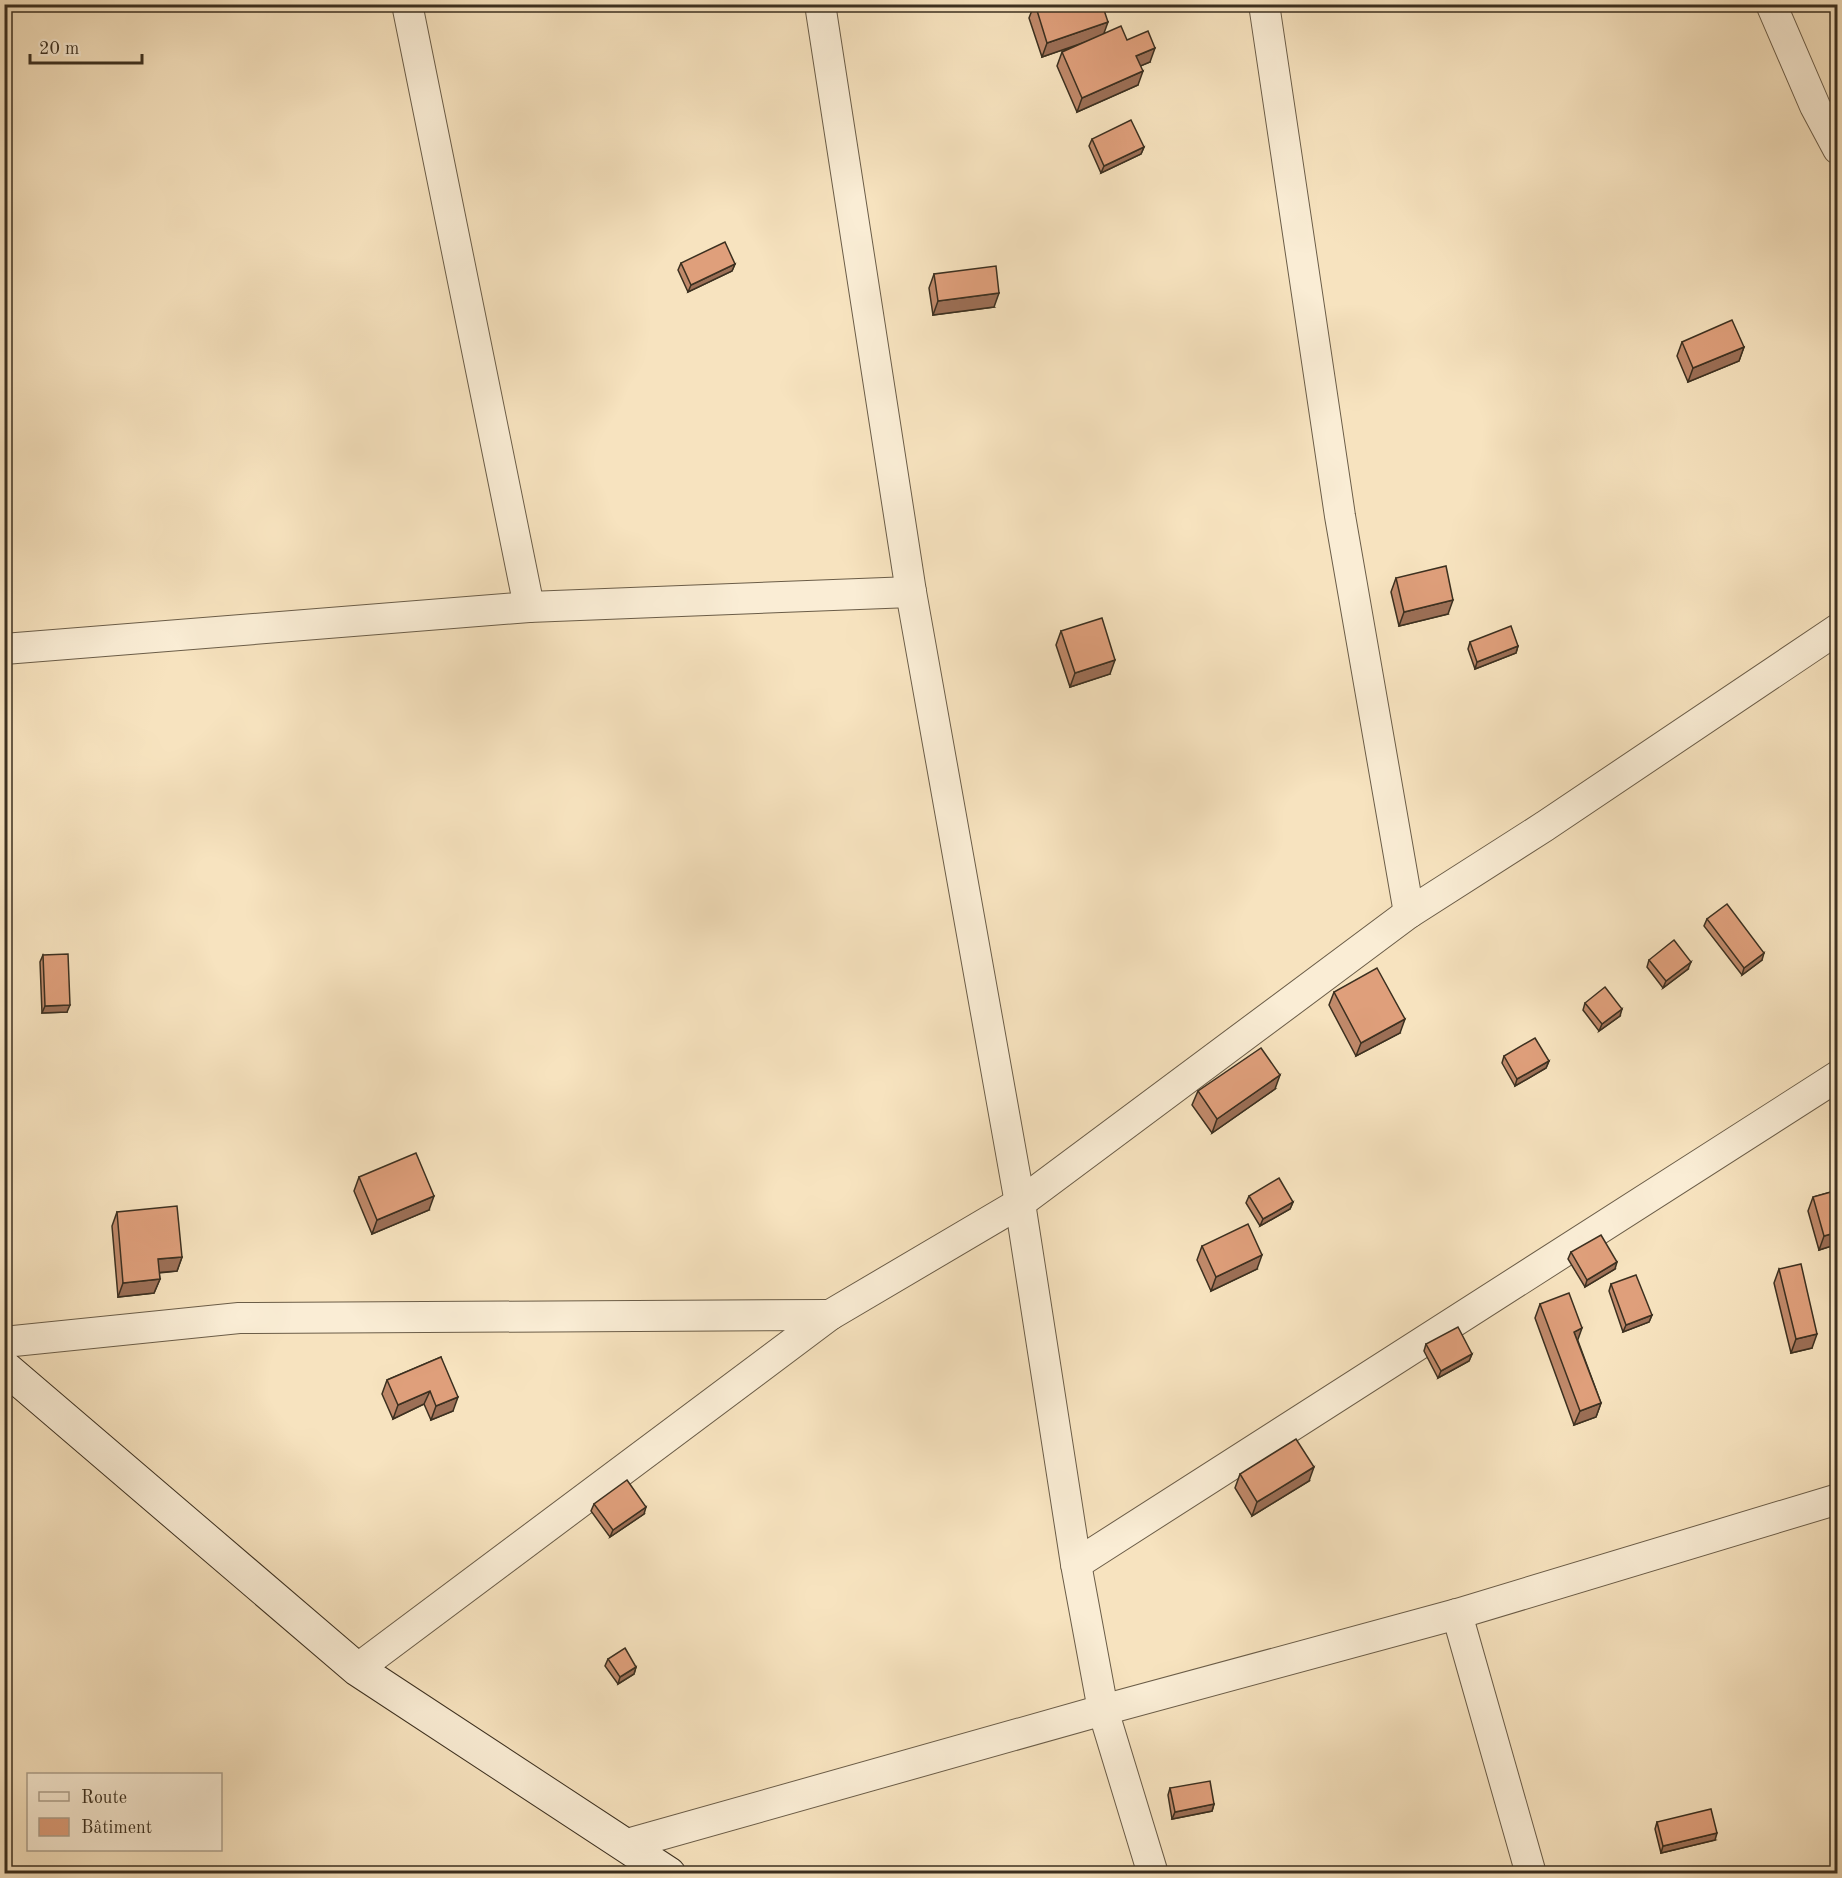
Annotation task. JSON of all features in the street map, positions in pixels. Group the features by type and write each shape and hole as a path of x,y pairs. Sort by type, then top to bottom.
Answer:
{"street":[{"path":"407,4 529,607"},
{"path":"820,4 911,592 1020,1203 1076,1564 1103,1710 1153,1874"},
{"path":"1264,4 1340,516 1409,913"},
{"path":"1771,4 1815,106 1838,149"},
{"path":"4,649 529,607 911,592"},
{"path":"357,1669 830,1315 1020,1203 1409,913 1545,826 1838,629"},
{"path":"1076,1564 1838,1076"},
{"path":"4,1342 239,1318 830,1315"},
{"path":"4,1367 357,1669 669,1874"},
{"path":"624,1845 1103,1710 1457,1614 1838,1499"},
{"path":"1457,1614 1531,1874"}],"building":[{"path":"1035,4 1102,4 1108,22 1047,43"},
{"path":"1121,26 1127,40 1148,31 1155,48 1136,56 1143,71 1082,98 1062,52"},
{"path":"1131,120 1144,147 1104,166 1092,139"},
{"path":"725,242 735,264 691,285 681,263"},
{"path":"996,266 999,293 938,301 934,274"},
{"path":"1732,320 1744,347 1693,368 1682,342"},
{"path":"1446,566 1453,600 1404,612 1396,578"},
{"path":"1102,618 1115,660 1075,673 1061,631"},
{"path":"1511,626 1518,646 1477,662 1470,642"},
{"path":"1727,904 1764,953 1744,968 1707,919"},
{"path":"1674,940 1691,962 1666,981 1649,960"},
{"path":"68,954 70,1005 45,1006 43,955"},
{"path":"1377,968 1405,1019 1361,1043 1334,992"},
{"path":"1605,987 1622,1009 1602,1024 1585,1003"},
{"path":"1535,1038 1549,1061 1517,1079 1504,1056"},
{"path":"1261,1048 1280,1075 1217,1119 1198,1091"},
{"path":"416,1153 434,1196 377,1220 359,1177"},
{"path":"1279,1178 1293,1202 1263,1219 1249,1196"},
{"path":"1838,1190 1838,1232 1824,1236 1813,1197"},
{"path":"177,1206 182,1257 158,1259 160,1279 123,1283 117,1212"},
{"path":"1248,1224 1262,1255 1216,1277 1202,1246"},
{"path":"1601,1235 1617,1262 1587,1280 1571,1252"},
{"path":"1801,1264 1817,1334 1796,1339 1779,1269"},
{"path":"1636,1275 1652,1315 1626,1325 1611,1284"},
{"path":"1569,1293 1582,1328 1574,1332 1601,1403 1580,1411 1540,1304"},
{"path":"1458,1327 1472,1354 1441,1371 1426,1344"},
{"path":"441,1357 458,1397 436,1406 430,1391 398,1405 387,1380"},
{"path":"1296,1439 1314,1467 1257,1502 1240,1474"},
{"path":"627,1480 646,1507 613,1530 594,1504"},
{"path":"625,1648 636,1667 620,1677 608,1659"},
{"path":"1210,1781 1214,1804 1175,1812 1170,1788"},
{"path":"1711,1809 1717,1833 1663,1846 1657,1822"}]}
